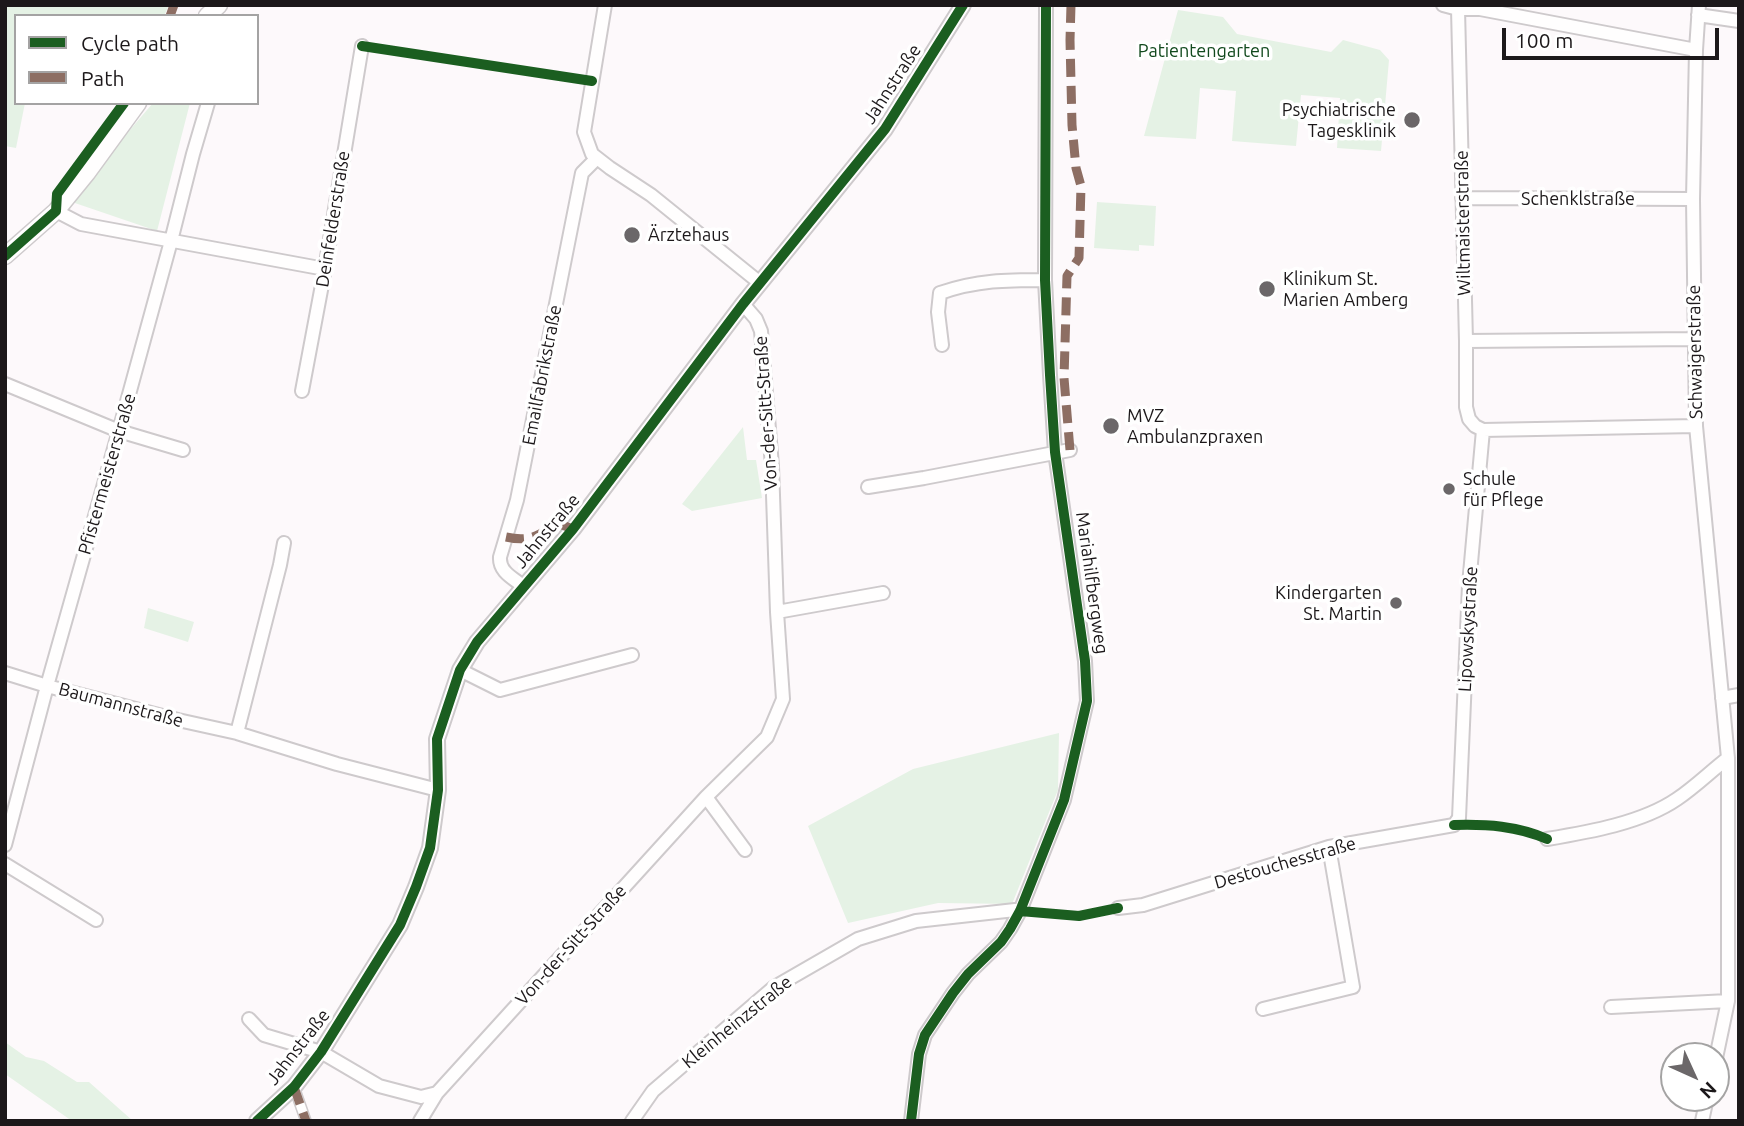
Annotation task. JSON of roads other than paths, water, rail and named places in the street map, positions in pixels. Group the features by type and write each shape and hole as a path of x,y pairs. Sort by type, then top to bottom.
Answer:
{"main road":[{"path":"5,256 56,211 137,105"}],"street":[{"path":"605,5 584,132 592,154 651,195 760,283"},
{"name":"Jahnstraße","path":"257,1121 294,1087 321,1052 400,925 430,849 438,790 437,739 460,670 477,642 573,529 743,304 885,129 963,5"},
{"name":"Mariahilfbergweg","path":"911,1121 919,1054 925,1035 960,984 1002,942 1020,911 1064,800 1087,701 1085,661 1055,452 1045,280 1046,5"},
{"path":"1443,5 1458,9 1480,9 1696,50"},
{"name":"Wiltmaisterstraße","path":"1458,9 1466,407 1469,419 1483,430"},
{"path":"1698,10 1739,21"},
{"name":"Schwaigerstraße","path":"1698,10 1693,200 1696,426 1728,758 1734,942 1728,1000 1719,1042"},
{"name":"Deinfelderstraße","path":"302,391 326,268 362,46"},
{"name":"Pfistermeisterstraße","path":"5,845 207,105"},
{"name":"Emailfabrikstraße","path":"523,586 499,565 500,557 519,491 582,173 597,158"},
{"name":"Schenklstraße","path":"1462,198 1693,200"},
{"path":"56,211 80,224 326,268"},
{"path":"942,345 938,313 940,293 963,285 1003,280 1045,280"},
{"name":"Von-der-Sitt-Straße","path":"420,1121 437,1093 706,797 767,737 783,699 772,466 761,331 757,319 743,304"},
{"path":"1466,341 1695,339"},
{"path":"5,384 119,431 183,450"},
{"path":"1483,430 1696,426"},
{"name":"Lipowskystraße","path":"1454,825 1459,818 1469,585 1483,430"},
{"path":"868,486 1070,450"},
{"path":"237,733 284,543"},
{"path":"777,612 883,593"},
{"path":"460,670 500,690 632,655"},
{"name":"Baumannstraße","path":"5,673 178,720 237,733 337,764 438,790"},
{"path":"1722,698 1739,695"},
{"path":"1547,839 1614,825 1664,807 1728,758"},
{"path":"706,797 746,850"},
{"name":"Destouchesstraße","path":"1118,908 1143,905 1329,847 1454,825"},
{"path":"1263,1009 1353,987 1329,847"},
{"path":"5,864 96,920"},
{"name":"Kleinheinzstraße","path":"632,1121 653,1091 773,988 858,939 916,921 1020,911"},
{"path":"1611,1007 1728,1000"},
{"path":"249,1019 264,1035 321,1052 379,1086 421,1097 437,1093"},
{"path":"294,1087 306,1121"}],"place":[{"name":"Psychiatrische Tagesklinik","path":"1412,120"},
{"name":"Ärztehaus","path":"632,235"},
{"name":"Klinikum St. Marien Amberg","path":"1267,289"},
{"name":"MVZ Ambulanzpraxen","path":"1111,426"},
{"name":"Schule für Pflege","path":"1449,489"},
{"name":"Kindergarten St. Martin","path":"1396,603"}],"park label":[{"name":"Patientengarten","path":"1204,51"}]}
